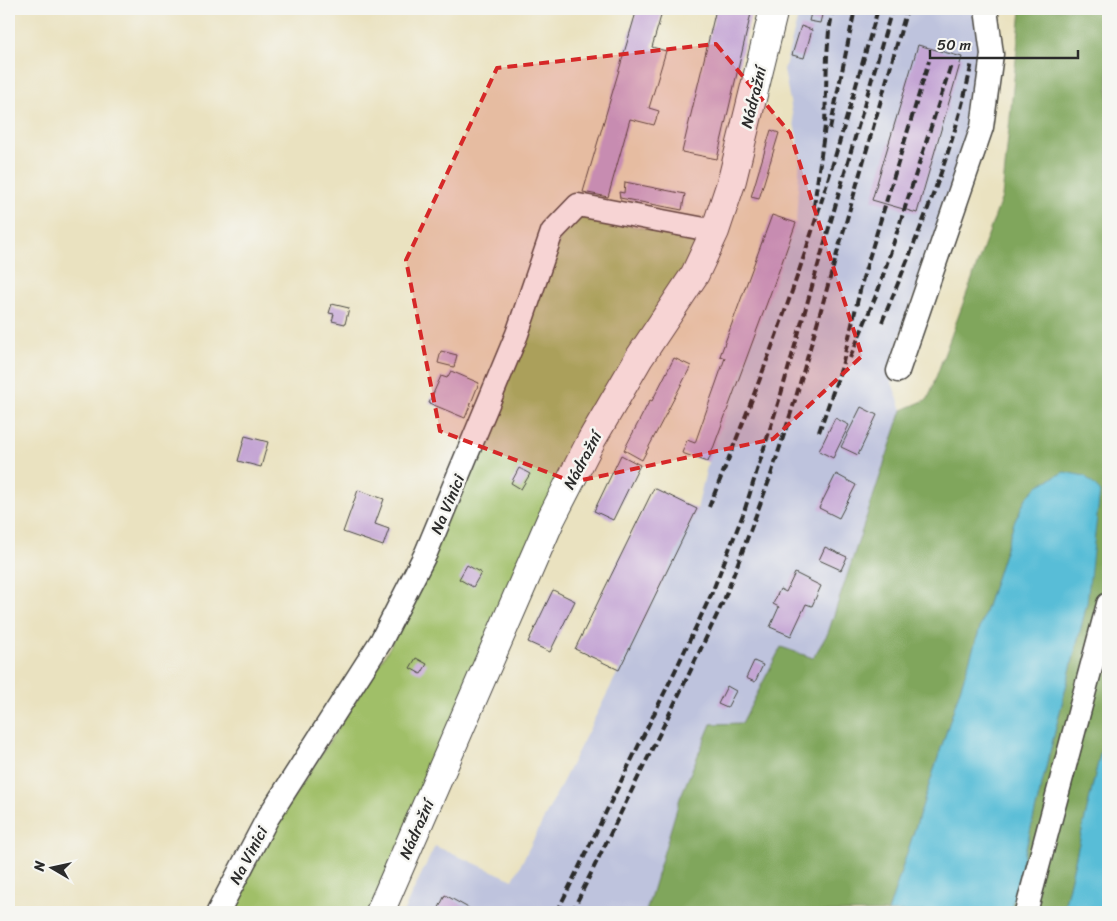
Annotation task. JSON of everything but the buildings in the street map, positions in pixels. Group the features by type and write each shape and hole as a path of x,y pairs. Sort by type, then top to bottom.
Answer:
{"main road":[{"name":"Nádražní","path":"380,912 551,519 592,439 639,358 695,274 716,231 732,180 774,9"}],"street":[{"path":"898,371 982,127 992,54 986,9"},
{"name":"Na Vinici","path":"218,912 267,819 381,641 426,553 517,334 552,232 578,205 716,231"},
{"path":"1026,912 1108,604"}],"highlighted area":[{"path":"716,44 790,133 862,356 773,439 573,482 440,431 406,260 497,68"}],"shaded area":[{"path":"800,9 980,9 984,35 980,73 966,146 888,372 902,410 828,633 813,659 781,647 742,723 711,725 680,798 646,912 403,912 435,846 513,880 619,670 697,509 708,462 796,223 800,154 784,70"}],"green space":[{"path":"1019,9 1108,9 1108,720 1063,912 1010,912 1087,603 1026,498 1014,523 888,912 646,912 680,798 711,724 742,723 781,647 813,658 828,633 902,410 928,399 1002,197 1021,10"},
{"path":"581,216 700,239 369,912 230,912 276,825 390,647 561,237"}],"water":[{"path":"1064,472 1085,476 1100,491 1087,603 1010,912 888,912 1014,523 1026,498 1039,485"},
{"path":"1108,720 1108,912 1063,912"}],"railway":[{"path":"814,206 825,126 827,56 833,9"},
{"path":"830,129 855,9"},
{"path":"709,507 781,322 807,247 878,9"},
{"path":"557,912 711,595 744,512 781,394 892,9"},
{"path":"572,912 724,600 770,478 796,397 907,9"},
{"path":"819,432 842,366 863,278 929,61"},
{"path":"882,322 945,161 972,62"},
{"path":"850,358 879,288 951,65"}]}
